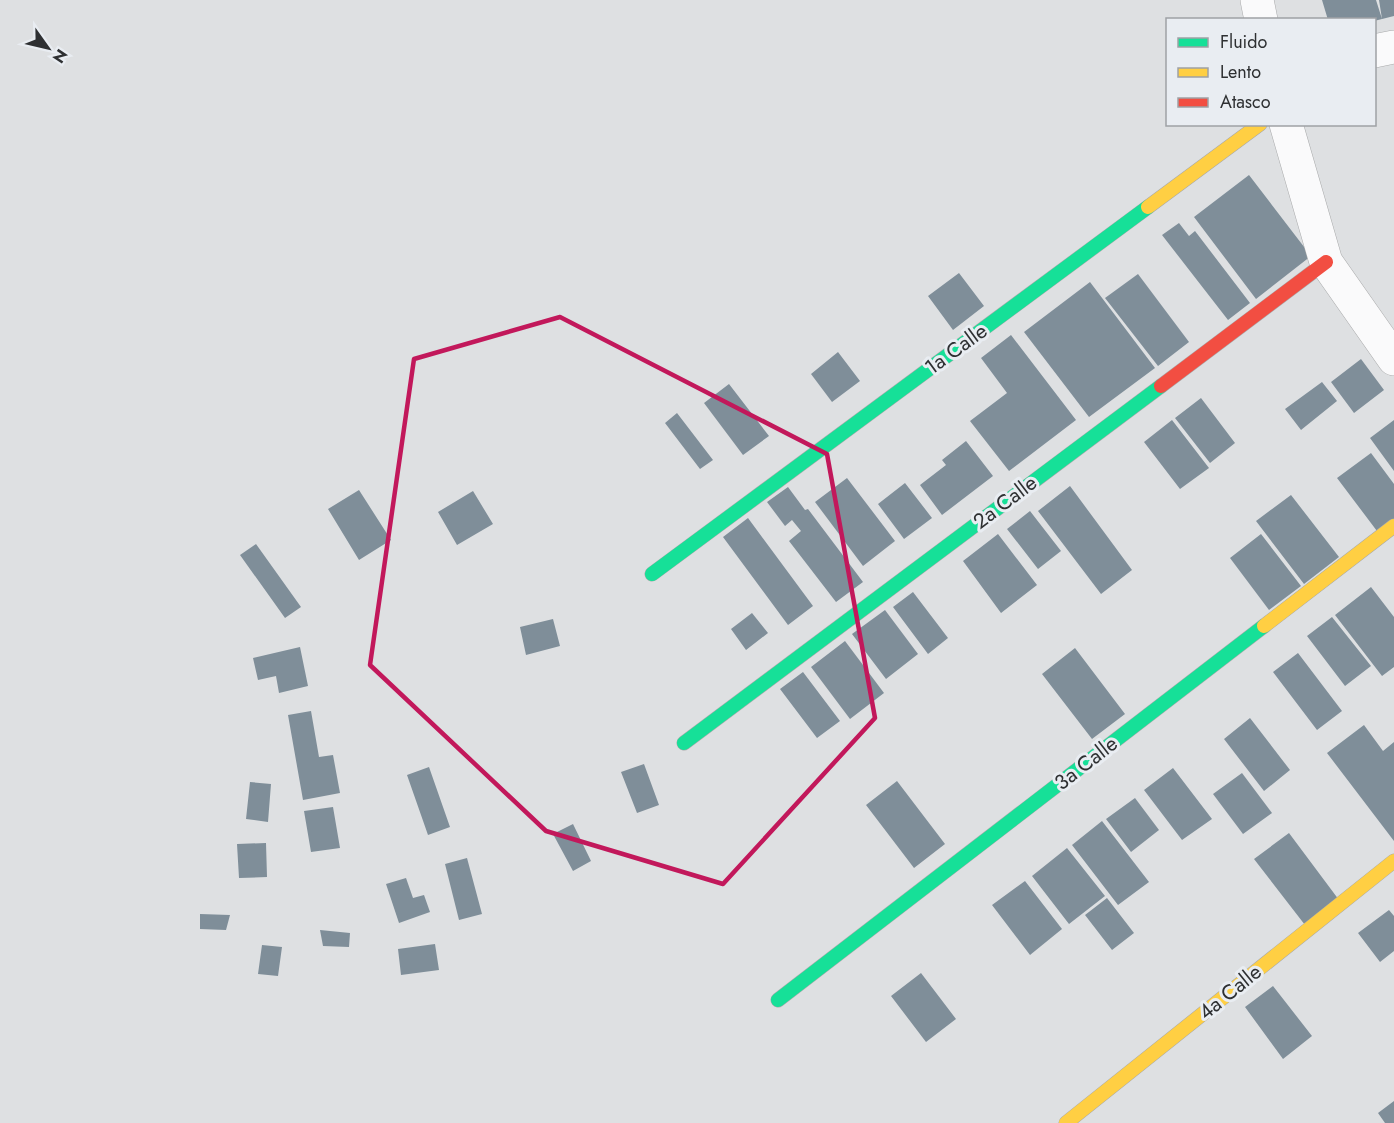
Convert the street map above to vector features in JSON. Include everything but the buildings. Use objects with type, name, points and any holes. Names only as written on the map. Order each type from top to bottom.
[{"type":"street","points":[[1257,0],[1261,18]]},
{"type":"street","points":[[1376,50],[1394,46]]},
{"type":"street","name":"1a Calle","points":[[652,574],[1257,126]]},
{"type":"street","points":[[1287,126],[1326,261],[1394,359]]},
{"type":"street","name":"2a Calle","points":[[684,743],[1326,261]]},
{"type":"street","name":"3a Calle","points":[[778,1000],[1394,526]]},
{"type":"street","name":"4a Calle","points":[[1066,1123],[1394,861]]},
{"type":"highlighted area","points":[[560,317],[827,454],[875,718],[723,884],[546,831],[370,665],[414,359]]},
{"type":"traffic: fast","points":[[652,574],[1148,207]]},
{"type":"traffic: fast","points":[[684,743],[1161,386]]},
{"type":"traffic: fast","points":[[778,1000],[1264,626]]},
{"type":"traffic: slow","points":[[1148,207],[1257,126]]},
{"type":"traffic: slow","points":[[1264,626],[1394,526]]},
{"type":"traffic: slow","points":[[1066,1123],[1394,861]]},
{"type":"traffic: jam","points":[[1161,386],[1326,262]]}]
